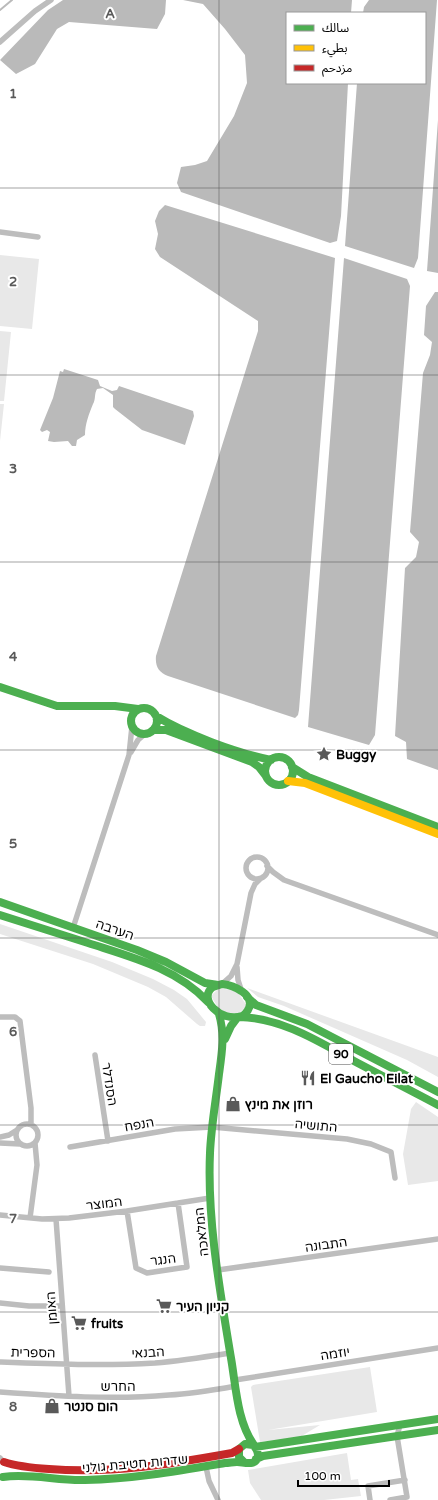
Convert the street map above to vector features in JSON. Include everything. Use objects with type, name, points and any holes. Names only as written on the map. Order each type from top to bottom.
[{"type":"main road","points":[[0,687],[56,706],[110,706],[149,709],[153,711],[157,722],[149,732]]},
{"type":"main road","points":[[110,706],[121,711],[137,732],[166,730],[252,762],[259,767],[268,780],[275,785],[296,781],[305,783],[438,834]]},
{"type":"main road","points":[[132,724],[132,716],[138,709]]},
{"type":"main road","points":[[156,716],[169,724],[259,758],[271,760],[280,758],[284,759],[288,761],[292,767],[308,776],[438,827]]},
{"type":"main road","points":[[266,776],[266,767],[271,760]]},
{"type":"main road","points":[[288,782],[292,773],[292,767]]},
{"type":"main road","name":"הערבה","points":[[0,902],[151,955],[205,983],[220,984]]},
{"type":"main road","name":"הערבה","points":[[0,915],[146,963],[187,983],[199,992],[208,1002]]},
{"type":"main road","points":[[218,1014],[208,1002],[208,992],[220,984]]},
{"type":"main road","name":"90","points":[[220,984],[230,985],[245,994],[256,1005],[307,1024],[438,1092]]},
{"type":"main road","points":[[238,1018],[245,1015],[249,1010],[250,1003],[245,994]]},
{"type":"main road","name":"90","points":[[218,1014],[227,1017],[258,1018],[295,1031],[438,1105]]},
{"type":"main road","name":"המלאכה","points":[[218,1014],[222,1025],[223,1044],[212,1127],[209,1163],[210,1198],[218,1270],[241,1416],[242,1432],[240,1448]]},
{"type":"main road","name":"המלאכה","points":[[223,1044],[229,1030],[238,1018]]},
{"type":"main road","name":"המלאכה","points":[[241,1416],[248,1438],[254,1446]]},
{"type":"main road","points":[[438,1419],[254,1446],[246,1444],[240,1448],[239,1457],[244,1462],[250,1463],[265,1456],[438,1430]]},
{"type":"main road","points":[[254,1446],[258,1454],[256,1459]]},
{"type":"main road","name":"שדרות חטיבת גולני","points":[[1,1459],[15,1466],[58,1470],[113,1470],[169,1464],[232,1453],[240,1448]]},
{"type":"main road","points":[[1,1459],[6,1470],[2,1478]]},
{"type":"main road","name":"שדרות חטיבת גולני","points":[[2,1478],[12,1476],[106,1480],[156,1475],[244,1462]]},
{"type":"street","points":[[0,42],[35,11],[51,0]]},
{"type":"street","points":[[0,232],[38,237]]},
{"type":"street","points":[[129,755],[132,724]]},
{"type":"street","points":[[73,928],[129,755],[135,744],[149,732]]},
{"type":"street","points":[[251,893],[249,877],[245,867],[251,858],[262,858],[272,872],[284,880],[438,936]]},
{"type":"street","points":[[245,994],[238,980],[237,964],[251,893],[255,884],[268,871],[268,866]]},
{"type":"street","points":[[249,877],[256,880],[262,878],[284,880]]},
{"type":"street","points":[[220,984],[231,976],[237,964]]},
{"type":"street","points":[[0,1017],[16,1017],[20,1021],[31,1108],[31,1124]]},
{"type":"street","name":"הסנדלר","points":[[94,1055],[108,1140]]},
{"type":"street","points":[[0,1137],[10,1135],[23,1124],[31,1124],[35,1127],[38,1133],[38,1137],[34,1143],[29,1146],[0,1143]]},
{"type":"street","name":"הנפח","points":[[70,1147],[175,1129],[212,1127]]},
{"type":"street","name":"התושיה","points":[[212,1127],[320,1136],[363,1142],[391,1152],[395,1178]]},
{"type":"street","points":[[17,1130],[17,1138],[20,1144]]},
{"type":"street","points":[[30,1218],[37,1165],[34,1143]]},
{"type":"street","name":"המוצר","points":[[0,1215],[56,1219],[127,1211],[210,1198]]},
{"type":"street","name":"הנגר","points":[[127,1211],[136,1268],[147,1273],[187,1267],[178,1203]]},
{"type":"street","name":"האומן","points":[[56,1219],[69,1396]]},
{"type":"street","name":"התבונה","points":[[218,1270],[438,1239]]},
{"type":"street","points":[[0,1268],[49,1272]]},
{"type":"street","points":[[0,1303],[29,1306],[62,1306]]},
{"type":"street","name":"יוזמה","points":[[235,1383],[438,1348]]},
{"type":"street","name":"הבנאי","points":[[66,1364],[155,1363],[230,1353]]},
{"type":"street","name":"הספרית","points":[[0,1362],[66,1364]]},
{"type":"street","name":"החרש","points":[[0,1392],[69,1396],[169,1396],[235,1383]]},
{"type":"street","points":[[390,1500],[407,1497],[397,1436],[400,1425]]},
{"type":"street","points":[[206,1467],[207,1476],[218,1500]]},
{"type":"street","points":[[370,1500],[368,1486],[405,1480]]},
{"type":"shaded area","points":[[63,0],[166,0],[165,14],[157,29],[69,22],[57,29],[35,64],[16,74],[0,60],[48,10]]},
{"type":"shaded area","points":[[183,0],[352,0],[351,12],[286,12],[286,84],[348,84],[341,216],[337,241],[330,243],[181,192],[177,183],[181,167],[207,161],[234,116],[247,83],[245,55],[203,4]]},
{"type":"shaded area","points":[[369,0],[437,0],[418,258],[414,268],[345,246],[357,84],[426,84],[426,12],[363,12],[364,7]]},
{"type":"shaded area","points":[[438,120],[438,273],[427,271]]},
{"type":"shaded area","points":[[165,205],[335,258],[299,710],[298,715],[295,718],[168,676],[160,671],[156,663],[156,656],[258,331],[258,321],[160,257],[155,249],[158,234],[155,221],[159,211]]},
{"type":"shaded area","points":[[0,255],[39,259],[32,329],[0,326]]},
{"type":"shaded area","points":[[344,258],[407,279],[410,286],[375,735],[369,745],[308,727]]},
{"type":"shaded area","points":[[435,292],[438,292],[438,770],[407,759],[406,742],[395,736],[405,568],[416,557],[419,542],[410,532],[423,373],[430,355],[432,342],[424,335],[426,306]]},
{"type":"shaded area","points":[[0,331],[11,332],[4,401],[0,401]]},
{"type":"shaded area","points":[[64,369],[98,380],[100,386],[112,391],[117,390],[119,386],[193,411],[194,416],[185,445],[142,430],[113,407],[113,395],[103,388],[97,389],[96,391],[94,402],[86,423],[85,435],[77,440],[76,446],[72,446],[68,441],[48,441],[50,432],[47,430],[42,432],[40,430],[53,398],[60,371],[63,372]]},
{"type":"shaded area","points":[[0,404],[4,404],[0,441]]},
{"type":"shaded area","points":[[0,924],[112,962],[153,979],[187,999],[206,1022],[205,1026],[200,1026],[197,1024],[166,997],[148,987],[93,964],[0,934]]},
{"type":"shaded area","points":[[219,988],[237,991],[247,1006],[238,1014],[220,1011],[211,996]]},
{"type":"shaded area","points":[[247,988],[438,1057],[438,1077],[407,1060],[284,1006],[258,997]]},
{"type":"shaded area","points":[[416,1102],[438,1117],[438,1181],[408,1185],[403,1154],[411,1109]]},
{"type":"shaded area","points":[[370,1367],[377,1412],[268,1430],[320,1425],[300,1437],[260,1442],[251,1387],[253,1385]]},
{"type":"shaded area","points":[[347,1453],[351,1480],[358,1479],[361,1496],[324,1500],[261,1500],[250,1483],[248,1470]]},
{"type":"waterway","points":[[0,10],[12,0]]},
{"type":"traffic: fast","points":[[0,687],[57,706],[115,706],[138,709]]},
{"type":"traffic: fast","points":[[144,708],[153,712],[157,721],[153,730],[144,734],[135,730],[131,721],[135,712],[144,708]]},
{"type":"traffic: fast","points":[[156,716],[196,736],[243,753],[271,760]]},
{"type":"traffic: fast","points":[[153,730],[166,730],[252,762],[259,767],[266,776]]},
{"type":"traffic: fast","points":[[279,757],[289,761],[293,771],[289,781],[279,785],[269,781],[265,771],[269,761],[279,757]]},
{"type":"traffic: fast","points":[[292,767],[308,777],[438,827]]},
{"type":"traffic: fast","points":[[0,902],[137,950],[166,962],[205,983],[218,985]]},
{"type":"traffic: fast","points":[[0,915],[120,953],[152,965],[182,980],[208,1002]]},
{"type":"traffic: fast","points":[[222,984],[232,986],[247,995],[250,1005],[244,1015],[234,1017],[226,1016],[219,1013],[209,1003],[209,992],[213,987],[222,984]]},
{"type":"traffic: fast","points":[[247,997],[256,1005],[307,1024],[438,1092]]},
{"type":"traffic: fast","points":[[219,1014],[222,1029],[222,1051],[212,1123],[210,1153],[210,1204],[212,1230],[238,1403],[248,1436],[254,1445]]},
{"type":"traffic: fast","points":[[239,1017],[270,1021],[299,1032],[438,1105]]},
{"type":"traffic: fast","points":[[225,1039],[231,1026],[237,1018]]},
{"type":"traffic: fast","points":[[255,1447],[438,1419]]},
{"type":"traffic: fast","points":[[256,1459],[263,1456],[438,1430]]},
{"type":"traffic: fast","points":[[3,1477],[23,1476],[75,1480],[121,1478],[225,1463],[252,1463],[255,1462],[258,1456],[257,1450],[253,1445],[245,1444],[239,1449],[239,1457],[244,1462]]},
{"type":"traffic: slow","points":[[288,781],[305,783],[438,834]]},
{"type":"traffic: jam","points":[[4,1462],[32,1468],[72,1470],[119,1469],[187,1461],[232,1453],[239,1449]]},
{"type":"place","name":"Buggy","points":[[324,754]]},
{"type":"place","name":"El Gaucho Eilat","points":[[308,1078]]},
{"type":"place","name":"רוזן את מינץ","points":[[233,1104]]},
{"type":"place","name":"קניון העיר","points":[[164,1306]]},
{"type":"place","name":"fruits","points":[[79,1323]]},
{"type":"place","name":"הום סנטר","points":[[52,1406]]}]
